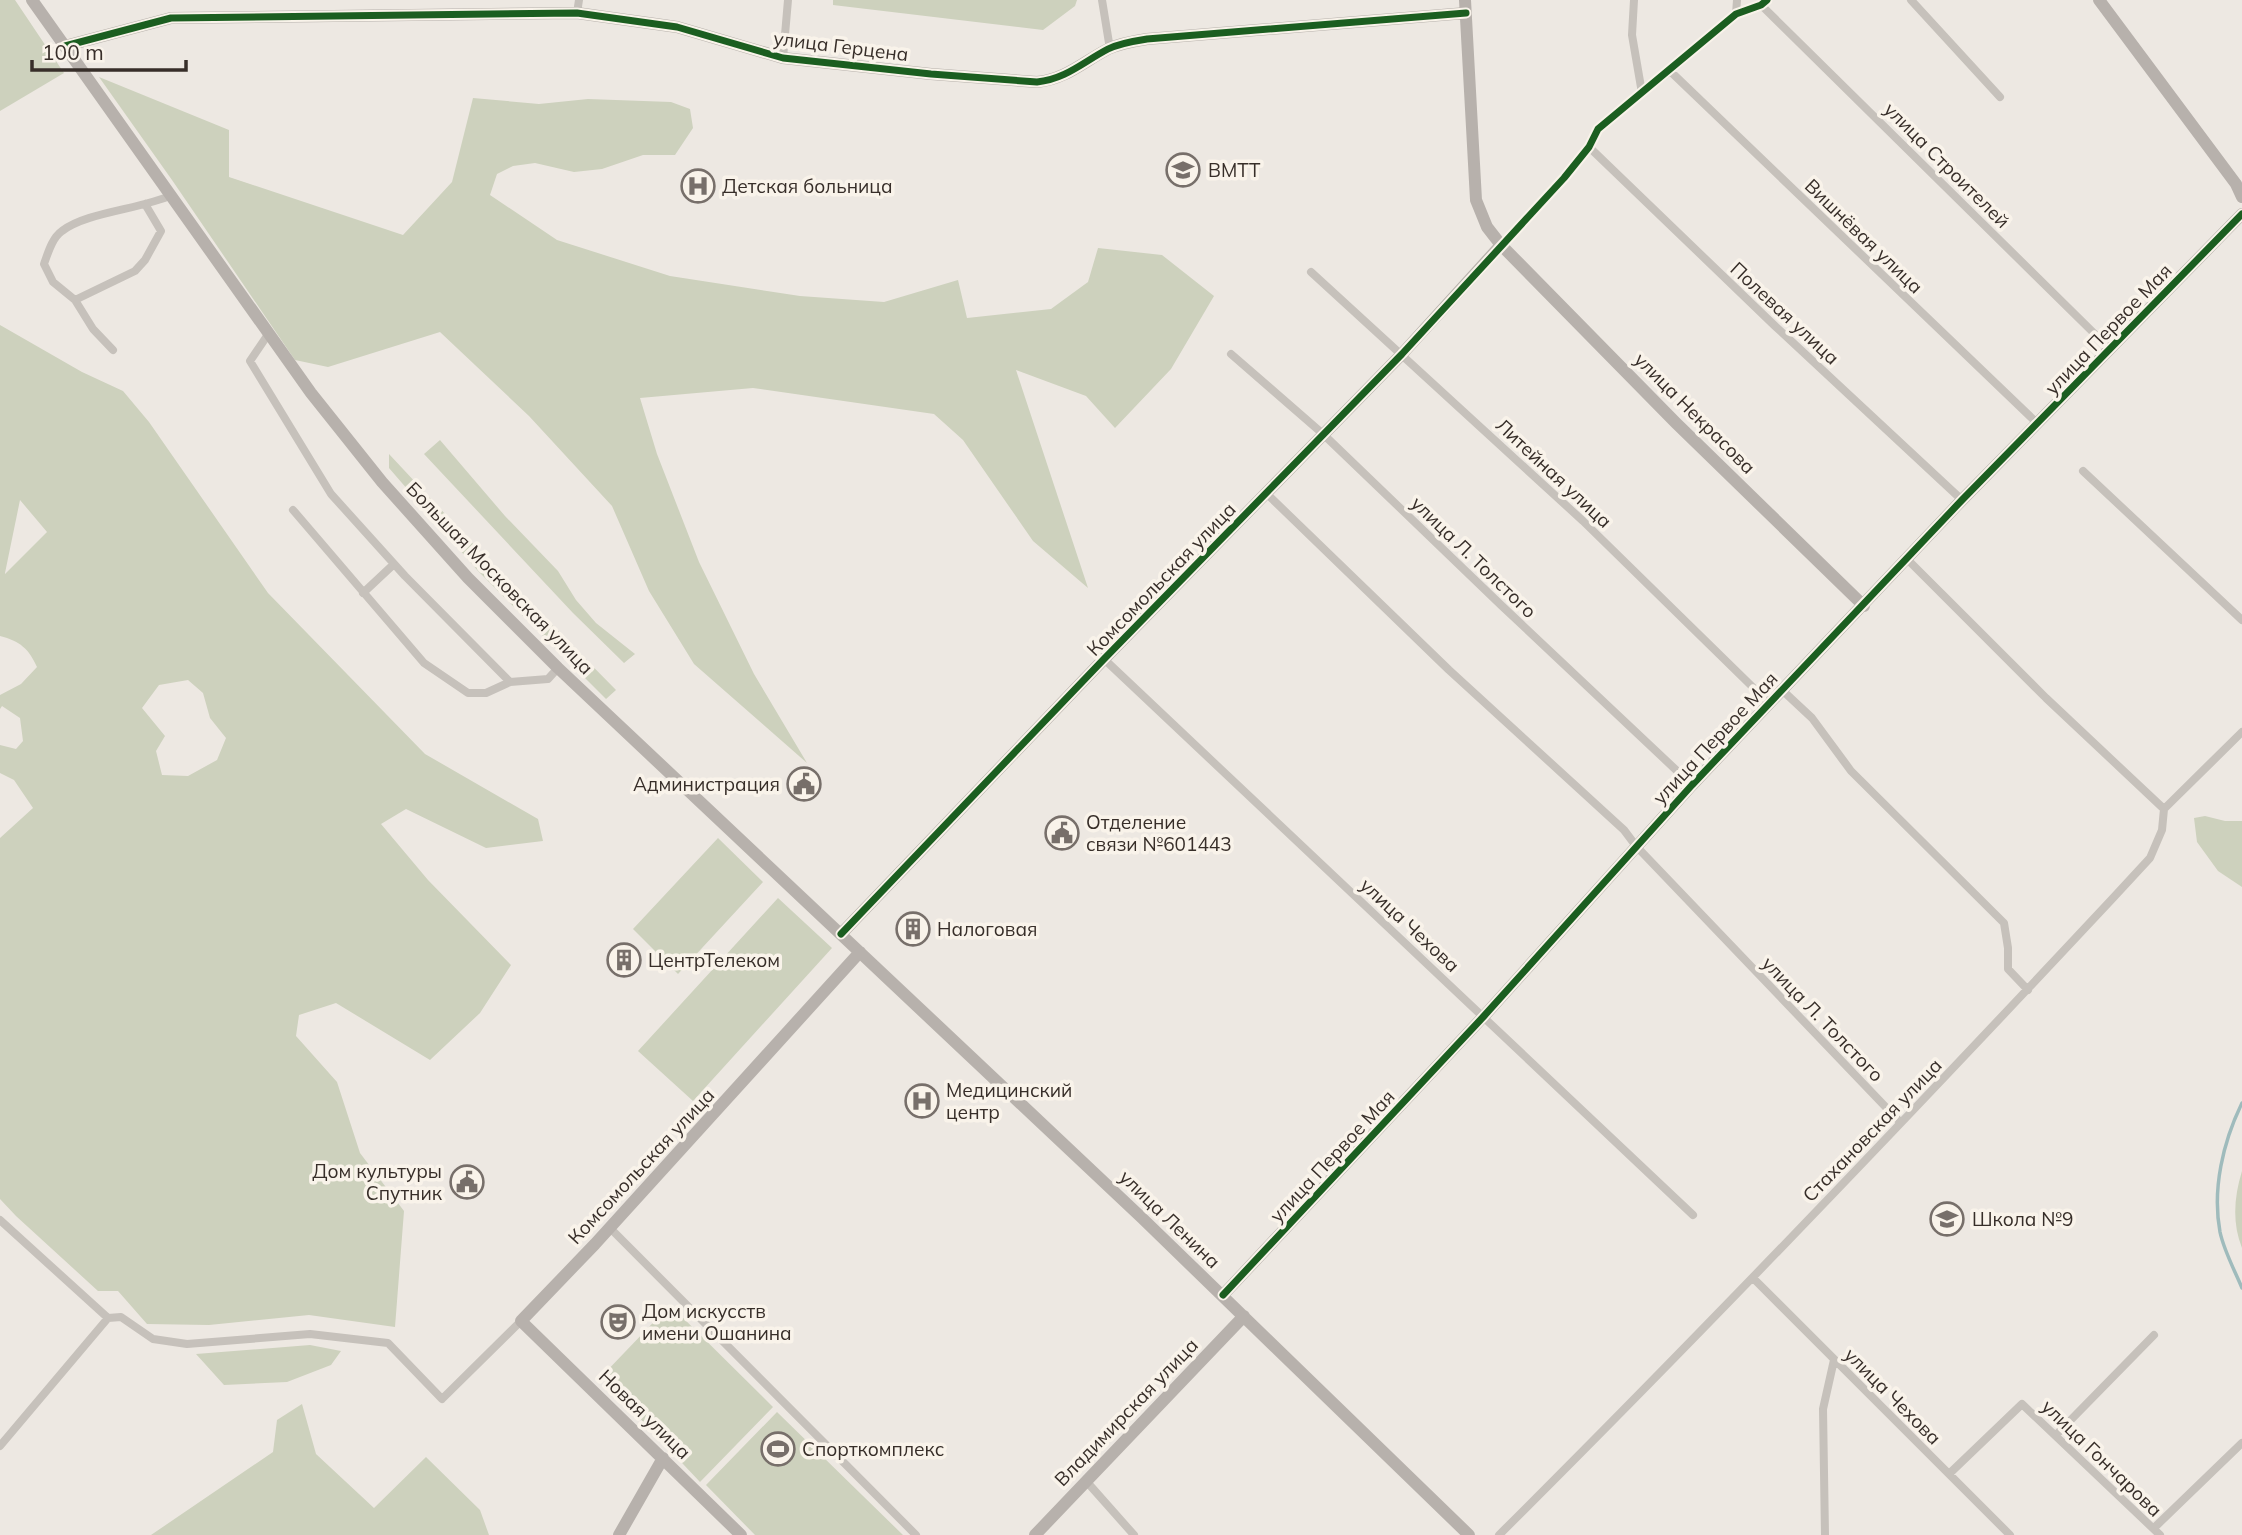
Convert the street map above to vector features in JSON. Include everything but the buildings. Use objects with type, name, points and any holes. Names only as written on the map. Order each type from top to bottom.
[{"type":"street","name":"Большая Московская улица","points":[[32,0],[311,393],[382,482],[468,578],[558,668],[841,934]]},
{"type":"street","points":[[783,58],[788,0]]},
{"type":"street","points":[[1102,0],[1110,48]]},
{"type":"street","points":[[1634,0],[1632,35],[1642,93]]},
{"type":"street","points":[[1736,15],[1737,0]]},
{"type":"street","points":[[1911,0],[2000,97]]},
{"type":"street","points":[[2099,0],[2222,163],[2242,197]]},
{"type":"street","points":[[1501,245],[1564,178],[1589,147],[1598,129],[1736,15],[1764,2]]},
{"type":"street","name":"улица Строителей","points":[[1764,2],[2109,348]]},
{"type":"street","name":"улица Герцена","points":[[65,46],[171,18],[578,6],[677,27],[783,58],[1037,82],[1068,74],[1110,48],[1147,39],[1466,7]]},
{"type":"street","name":"улица Некрасова","points":[[1466,7],[1476,200],[1487,227],[1501,245],[1676,423],[1864,606]]},
{"type":"street","name":"Вишнёвая улица","points":[[1670,71],[2038,424]]},
{"type":"street","name":"Полевая улица","points":[[1589,147],[1775,326],[1962,500]]},
{"type":"street","points":[[113,350],[93,329],[75,300],[53,282],[44,264],[61,231],[77,222],[172,195]]},
{"type":"street","points":[[75,300],[135,271],[145,260],[161,231],[145,204]]},
{"type":"street","name":"улица Первое Мая","points":[[1223,1295],[1485,1016],[1692,785],[1962,500],[2242,214]]},
{"type":"street","name":"Комсомольская улица","points":[[841,934],[1104,659],[1402,354],[1501,245]]},
{"type":"street","name":"Литейная улица","points":[[1311,272],[1583,521],[1770,704]]},
{"type":"street","points":[[269,333],[250,361],[331,494],[394,564],[510,682]]},
{"type":"street","name":"улица Л. Толстого","points":[[1231,354],[1322,434],[1692,785]]},
{"type":"street","points":[[2083,471],[2242,620]]},
{"type":"street","name":"улица Л. Толстого","points":[[1266,493],[1449,670],[1624,830],[1636,846],[1900,1122]]},
{"type":"street","points":[[293,510],[424,663],[468,693],[486,693],[510,682],[548,679],[558,668]]},
{"type":"street","points":[[1907,559],[2046,698],[2164,809],[2242,732]]},
{"type":"street","points":[[363,593],[394,564]]},
{"type":"street","name":"улица Чехова","points":[[1104,659],[1693,1215]]},
{"type":"street","points":[[1782,690],[1812,718],[1852,771],[2004,923],[2008,969],[2028,990]]},
{"type":"street","name":"Стахановская улица","points":[[1499,1535],[1753,1278],[2150,858],[2162,830],[2164,809]]},
{"type":"street","name":"улица Ленина","points":[[841,934],[1223,1295],[1469,1535]]},
{"type":"street","name":"Комсомольская улица","points":[[108,1318],[121,1317],[153,1339],[187,1344],[310,1334],[388,1343],[442,1399],[610,1228],[860,952]]},
{"type":"street","points":[[0,1220],[108,1318],[1,1441]]},
{"type":"street","points":[[610,1228],[916,1535]]},
{"type":"street","name":"улица Чехова","points":[[1753,1278],[2010,1535]]},
{"type":"street","name":"Владимирская улица","points":[[1035,1535],[1244,1316]]},
{"type":"street","name":"Новая улица","points":[[521,1321],[741,1535]]},
{"type":"street","points":[[2057,1434],[2154,1335]]},
{"type":"street","points":[[1825,1535],[1823,1409],[1834,1360]]},
{"type":"street","name":"улица Гончарова","points":[[1949,1474],[2022,1404],[2057,1434],[2160,1535]]},
{"type":"street","points":[[2154,1528],[2242,1443]]},
{"type":"street","points":[[619,1535],[663,1458]]},
{"type":"street","points":[[1087,1482],[1134,1535]]},
{"type":"green space","points":[[0,0],[15,0],[64,73],[0,111]]},
{"type":"green space","points":[[833,0],[1077,0],[1075,6],[1043,30],[833,5]]},
{"type":"green space","points":[[99,77],[229,130],[229,177],[403,235],[452,182],[473,98],[539,104],[588,99],[671,102],[690,109],[693,128],[675,155],[643,155],[602,169],[574,172],[535,163],[513,166],[497,174],[490,195],[557,240],[670,276],[800,296],[884,302],[958,280],[967,318],[1051,309],[1088,282],[1098,248],[1162,255],[1214,296],[1171,369],[1115,428],[1086,396],[1016,370],[1088,588],[1033,541],[963,440],[934,414],[753,388],[640,398],[657,454],[699,562],[754,674],[807,763],[694,664],[649,591],[612,506],[529,416],[440,332],[328,367],[295,360]]},
{"type":"green space","points":[[0,325],[82,372],[123,391],[149,422],[268,593],[425,754],[538,819],[543,841],[486,848],[406,809],[381,824],[428,880],[511,965],[480,1013],[430,1060],[336,1003],[299,1015],[296,1036],[337,1082],[360,1153],[404,1211],[395,1327],[309,1315],[209,1325],[147,1324],[118,1291],[98,1291],[0,1199],[0,838],[33,808],[14,780],[0,773],[0,745],[16,749],[23,741],[20,718],[2,706],[0,709],[0,695],[21,684],[37,667],[23,647],[0,636]],"holes":[[[20,500],[47,532],[5,574],[5,573]],[[188,680],[203,693],[210,718],[226,738],[217,760],[188,776],[162,775],[156,751],[165,736],[142,708],[159,685]]]},
{"type":"green space","points":[[440,440],[505,516],[558,571],[576,600],[596,623],[635,654],[624,663],[573,613],[424,454]]},
{"type":"green space","points":[[389,454],[489,561],[616,690],[606,699],[478,571],[389,468]]},
{"type":"green space","points":[[2205,816],[2225,821],[2242,821],[2242,887],[2218,871],[2197,842],[2194,818]]},
{"type":"green space","points":[[718,838],[763,882],[678,974],[633,929]]},
{"type":"green space","points":[[778,898],[832,948],[693,1101],[638,1051]]},
{"type":"green space","points":[[2242,1171],[2242,1248],[2235,1210]]},
{"type":"green space","points":[[670,1305],[773,1407],[700,1482],[601,1377]]},
{"type":"green space","points":[[310,1345],[341,1351],[331,1365],[287,1382],[224,1385],[196,1354]]},
{"type":"green space","points":[[302,1404],[316,1454],[374,1508],[426,1457],[480,1510],[489,1535],[151,1535],[273,1452],[277,1420]]},
{"type":"green space","name":"Спорткомплекс","points":[[777,1412],[903,1535],[755,1535],[706,1485]]},
{"type":"waterway","points":[[2242,1103],[2229,1134],[2217,1199],[2220,1232],[2242,1288]]},
{"type":"cycle path","points":[[841,934],[1104,659],[1402,354],[1564,178],[1589,147],[1598,129],[1736,14],[1767,0]]},
{"type":"cycle path","points":[[65,46],[171,18],[577,13],[677,27],[783,58],[1037,82],[1066,74],[1099,54],[1127,42],[1466,13]]},
{"type":"cycle path","points":[[1223,1295],[1484,1016],[1692,785],[1962,500],[2242,214]]},
{"type":"place","name":"ВМТТ","points":[[1183,170]]},
{"type":"place","name":"Детская больница","points":[[698,186]]},
{"type":"place","name":"Администрация","points":[[804,784]]},
{"type":"place","name":"Отделение связи №601443","points":[[1062,833]]},
{"type":"place","name":"Налоговая","points":[[913,929]]},
{"type":"place","name":"ЦентрТелеком","points":[[624,960]]},
{"type":"place","name":"Медицинский центр","points":[[922,1101]]},
{"type":"place","name":"Дом культуры Спутник","points":[[467,1182]]},
{"type":"place","name":"Школа №9","points":[[1947,1219]]},
{"type":"place","name":"Дом искусств имени Ошанина","points":[[618,1322]]},
{"type":"place","name":"Спорткомплекс","points":[[778,1449]]}]
